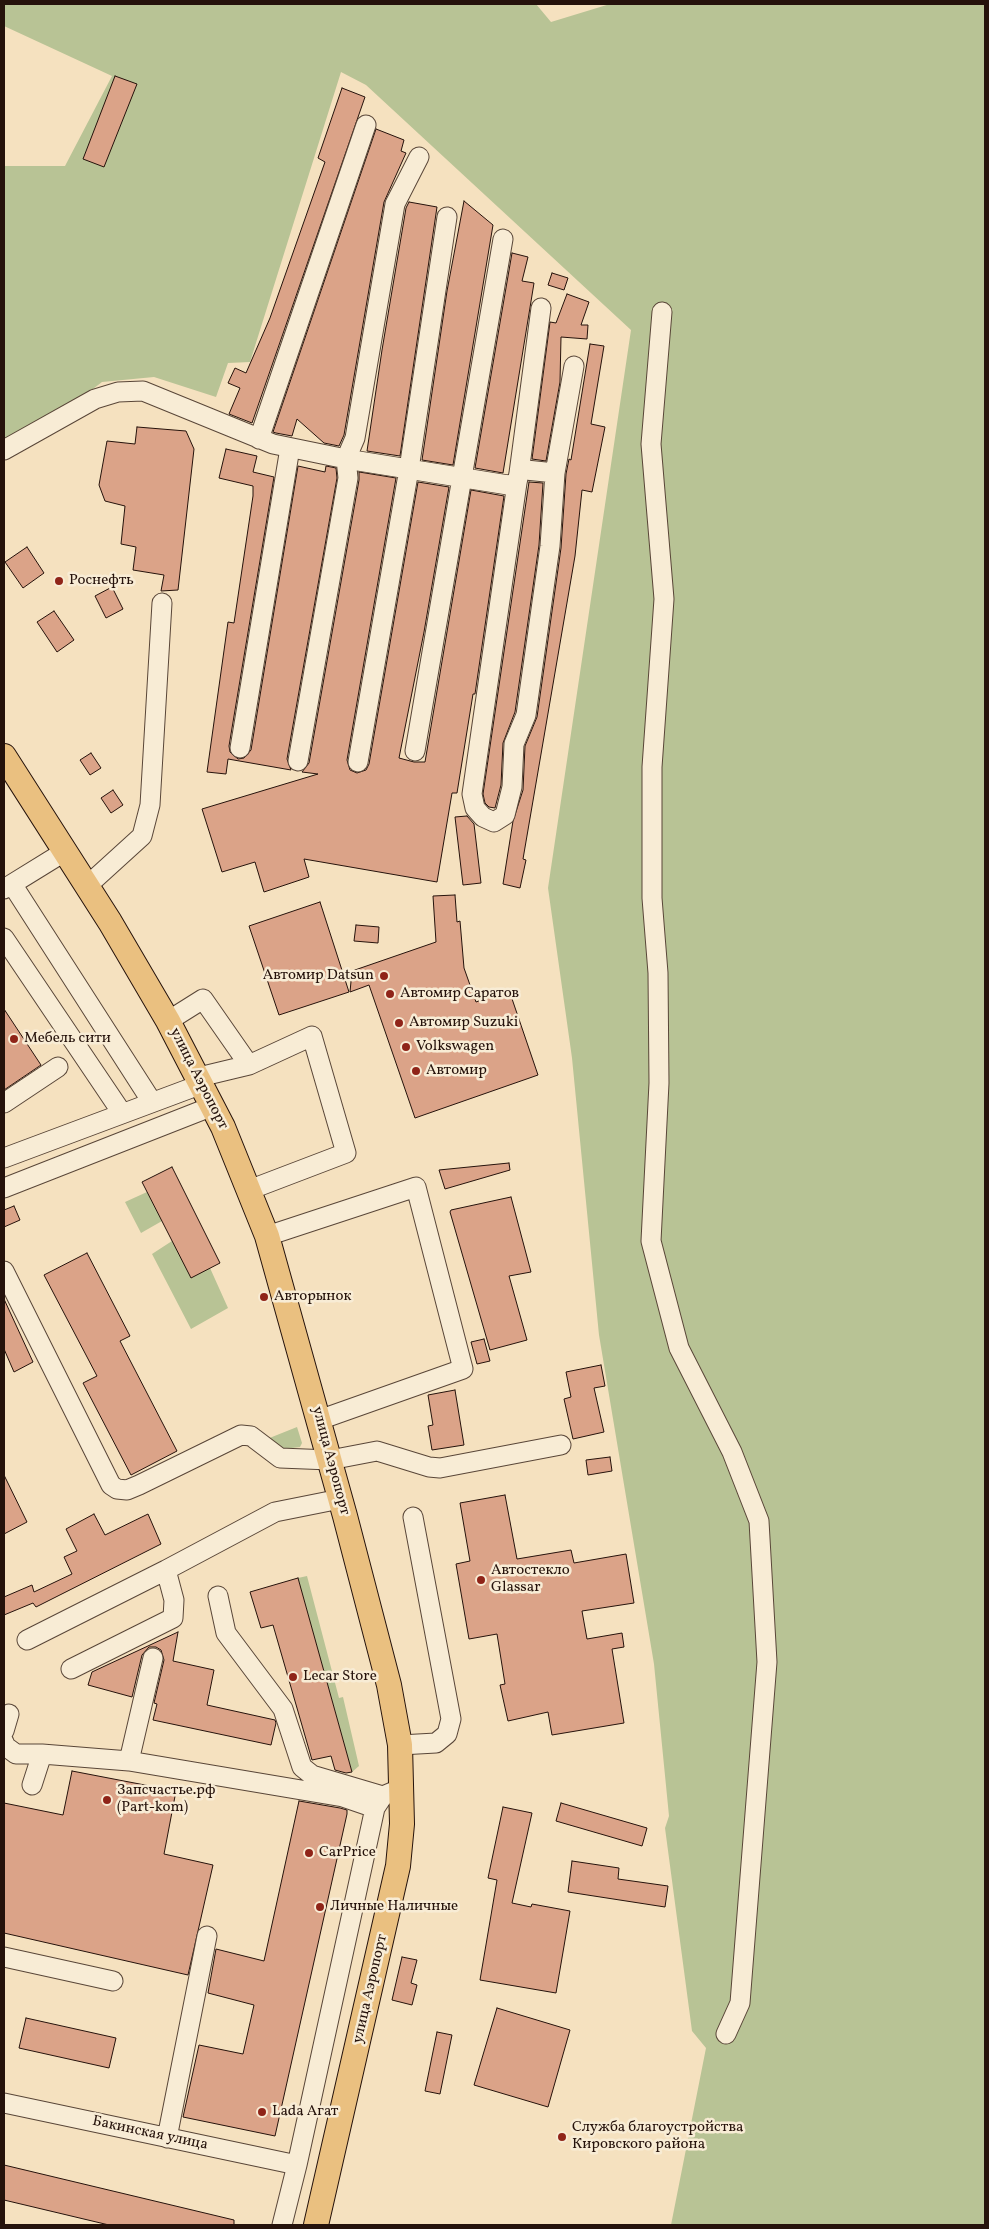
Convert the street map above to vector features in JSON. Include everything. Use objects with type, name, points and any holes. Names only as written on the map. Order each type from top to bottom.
[{"type":"main road","name":"улица Аэропорт","points":[[4,756],[168,1021],[213,1106],[248,1190],[267,1236],[330,1460],[389,1685],[400,1745],[387,1798],[402,1824],[398,1866],[316,2225]]},
{"type":"street","points":[[259,439],[366,125]]},
{"type":"street","points":[[298,761],[348,478],[346,459],[355,438],[395,204],[419,157]]},
{"type":"street","points":[[358,762],[409,469],[447,218]]},
{"type":"street","points":[[415,751],[503,240]]},
{"type":"street","points":[[541,308],[472,794],[475,808],[483,817],[494,822],[505,815],[512,787],[514,744],[526,715],[529,699],[550,546],[555,473],[574,366]]},
{"type":"street","points":[[662,312],[651,444],[664,599],[652,768],[652,898],[658,973],[659,1082],[650,1241],[679,1348],[732,1452],[759,1521],[767,1662],[740,2003],[726,2034]]},
{"type":"street","points":[[4,450],[95,399],[118,392],[143,391],[259,439],[290,448],[508,485],[526,470],[555,473]]},
{"type":"street","points":[[240,748],[290,448]]},
{"type":"street","points":[[86,886],[142,836],[150,805],[162,603]]},
{"type":"street","points":[[64,852],[8,886],[152,1102]]},
{"type":"street","points":[[4,938],[122,1114]]},
{"type":"street","points":[[168,1021],[203,999],[249,1065]]},
{"type":"street","points":[[4,1158],[122,1114],[200,1081],[249,1065],[312,1036],[346,1153],[248,1190]]},
{"type":"street","points":[[4,1103],[58,1068]]},
{"type":"street","points":[[4,1188],[213,1106]]},
{"type":"street","points":[[267,1236],[416,1187],[463,1369],[319,1420]]},
{"type":"street","points":[[4,1271],[112,1485],[117,1489],[127,1490],[139,1485],[241,1435],[251,1436],[280,1458],[330,1460],[378,1451],[429,1468],[440,1468],[561,1445]]},
{"type":"street","points":[[27,1640],[166,1570],[275,1512],[340,1499]]},
{"type":"street","points":[[400,1745],[436,1743],[447,1734],[451,1718],[412,1517]]},
{"type":"street","points":[[71,1669],[173,1618],[174,1600],[166,1570]]},
{"type":"street","points":[[218,1596],[226,1633],[283,1709],[302,1767],[312,1775],[387,1798]]},
{"type":"street","points":[[129,1761],[153,1658]]},
{"type":"street","points":[[4,1742],[5,1746],[16,1754],[42,1754],[129,1761],[343,1797],[387,1798]]},
{"type":"street","points":[[32,1785],[42,1754]]},
{"type":"street","points":[[282,2225],[387,1798]]},
{"type":"street","points":[[167,2138],[207,1936]]},
{"type":"street","points":[[4,1957],[113,1981]]},
{"type":"street","name":"Бакинская улица","points":[[4,2103],[297,2165]]},
{"type":"green space","points":[[4,4],[536,4],[551,22],[610,4],[985,4],[985,2225],[671,2225],[706,2048],[692,2031],[665,1828],[669,1816],[654,1664],[599,1335],[572,1058],[548,888],[631,330],[366,85],[341,72],[250,362],[228,363],[216,397],[154,377],[102,382],[64,411],[4,441],[4,166],[65,166],[112,76],[4,26]]},
{"type":"green space","points":[[147,1192],[162,1221],[141,1233],[125,1202]]},
{"type":"green space","points":[[172,1241],[210,1268],[228,1308],[191,1329],[152,1254]]},
{"type":"green space","points":[[297,1427],[302,1443],[300,1447],[284,1449],[262,1441]]},
{"type":"green space","points":[[307,1576],[339,1698],[343,1697],[359,1766],[352,1772],[298,1578]]},
{"type":"building","points":[[115,76],[137,84],[104,167],[83,159]]},
{"type":"building","points":[[342,88],[365,97],[252,423],[229,414],[240,388],[228,383],[235,368],[246,373],[270,318],[325,162],[318,158]]},
{"type":"building","points":[[376,129],[404,140],[401,151],[406,153],[384,202],[344,435],[339,446],[324,443],[297,419],[292,436],[273,432]]},
{"type":"building","points":[[464,201],[493,225],[453,465],[422,460],[447,291]]},
{"type":"building","points":[[409,202],[437,207],[400,456],[367,451],[382,350],[406,208]]},
{"type":"building","points":[[512,253],[528,257],[522,281],[534,283],[503,473],[475,468]]},
{"type":"building","points":[[552,273],[568,278],[564,290],[548,285]]},
{"type":"building","points":[[567,294],[589,302],[581,325],[588,325],[587,339],[561,337],[560,382],[546,461],[532,459],[550,322],[556,323]]},
{"type":"building","points":[[590,344],[604,346],[591,424],[605,427],[592,492],[582,490],[575,556],[523,859],[526,860],[520,888],[503,884],[513,821],[523,790],[525,746],[537,717],[561,548],[566,474],[569,459],[571,460]]},
{"type":"building","points":[[137,427],[186,431],[194,449],[178,590],[161,591],[164,575],[133,570],[136,547],[121,544],[125,506],[105,501],[99,485],[107,441],[135,444]]},
{"type":"building","points":[[226,449],[257,456],[253,472],[274,477],[229,746],[230,752],[238,759],[244,758],[251,750],[298,466],[325,472],[326,466],[336,468],[337,478],[287,759],[291,770],[228,759],[226,774],[207,772],[228,622],[234,623],[253,496],[253,486],[219,478]]},
{"type":"building","points":[[359,472],[396,478],[347,760],[350,770],[357,773],[366,770],[369,764],[418,482],[449,487],[424,632],[399,758],[414,762],[425,762],[471,490],[504,496],[475,694],[473,694],[457,793],[452,793],[437,882],[304,859],[309,877],[264,892],[255,862],[222,872],[202,809],[318,774],[302,772],[309,763]]},
{"type":"building","points":[[529,482],[543,483],[539,545],[515,712],[503,743],[501,785],[495,808],[489,807],[485,803],[483,794]]},
{"type":"building","points":[[27,547],[44,573],[23,588],[5,562]]},
{"type":"building","points":[[112,587],[123,609],[106,618],[95,596]]},
{"type":"building","points":[[54,611],[74,640],[57,652],[37,622]]},
{"type":"building","points":[[91,753],[101,768],[90,775],[80,760]]},
{"type":"building","points":[[113,790],[123,805],[111,813],[101,798]]},
{"type":"building","points":[[467,816],[474,824],[481,883],[463,885],[455,817]]},
{"type":"building","points":[[455,895],[457,922],[460,921],[464,968],[476,1002],[509,990],[538,1075],[415,1118],[369,985],[350,992],[352,971],[436,942],[433,896]]},
{"type":"building","points":[[320,902],[349,992],[279,1015],[249,926]]},
{"type":"building","points":[[356,925],[379,927],[378,943],[354,941]]},
{"type":"building","name":"Мебель сити","points":[[4,1009],[41,1065],[4,1090]]},
{"type":"building","points":[[509,1163],[510,1170],[445,1189],[439,1170]]},
{"type":"building","points":[[172,1167],[220,1263],[191,1278],[142,1182]]},
{"type":"building","points":[[511,1197],[531,1272],[509,1276],[527,1340],[490,1350],[450,1212],[451,1210]]},
{"type":"building","points":[[14,1206],[20,1220],[4,1227],[4,1210]]},
{"type":"building","points":[[87,1253],[130,1336],[120,1341],[177,1451],[131,1475],[83,1383],[97,1376],[44,1275]]},
{"type":"building","points":[[4,1299],[33,1362],[14,1372],[4,1349]]},
{"type":"building","points":[[484,1339],[490,1361],[477,1364],[471,1342]]},
{"type":"building","points":[[601,1365],[605,1386],[594,1388],[604,1432],[573,1439],[564,1399],[571,1397],[566,1372]]},
{"type":"building","points":[[455,1390],[464,1445],[432,1450],[428,1426],[433,1425],[428,1395]]},
{"type":"building","points":[[610,1457],[612,1471],[588,1475],[586,1460]]},
{"type":"building","points":[[4,1475],[27,1522],[4,1534]]},
{"type":"building","points":[[505,1495],[517,1559],[571,1550],[574,1563],[626,1554],[634,1603],[582,1611],[587,1639],[622,1633],[624,1647],[612,1649],[624,1723],[552,1735],[548,1712],[508,1721],[500,1685],[505,1684],[497,1634],[469,1639],[456,1564],[470,1561],[460,1503]]},
{"type":"building","points":[[94,1514],[105,1535],[148,1514],[161,1544],[36,1607],[33,1603],[4,1615],[4,1597],[32,1585],[34,1592],[72,1574],[64,1557],[77,1551],[66,1529]]},
{"type":"building","points":[[298,1578],[352,1772],[346,1773],[335,1770],[331,1756],[312,1760],[273,1625],[261,1628],[250,1592]]},
{"type":"building","points":[[178,1632],[173,1661],[214,1670],[207,1705],[275,1720],[271,1745],[153,1720],[157,1704],[154,1703],[164,1660],[161,1650],[156,1647],[149,1647],[142,1655],[132,1697],[88,1685],[92,1672]]},
{"type":"building","points":[[72,1771],[176,1791],[164,1854],[213,1865],[188,1975],[4,1933],[4,1803],[63,1815]]},
{"type":"building","points":[[299,1801],[340,1808],[347,1810],[347,1814],[275,2136],[183,2117],[199,2045],[243,2054],[254,2005],[208,1993],[216,1949],[264,1961]]},
{"type":"building","points":[[561,1803],[647,1828],[642,1846],[556,1821]]},
{"type":"building","points":[[503,1807],[532,1813],[512,1903],[531,1907],[532,1904],[570,1911],[556,1993],[480,1980],[497,1880],[488,1878]]},
{"type":"building","points":[[572,1861],[619,1868],[618,1879],[668,1886],[665,1907],[568,1892]]},
{"type":"building","points":[[402,1957],[417,1960],[411,1983],[417,1985],[412,2005],[392,2000]]},
{"type":"building","points":[[497,2008],[570,2030],[548,2107],[474,2085]]},
{"type":"building","points":[[26,2018],[116,2038],[109,2068],[19,2048]]},
{"type":"building","points":[[437,2032],[452,2035],[440,2094],[425,2091]]},
{"type":"building","points":[[4,2165],[234,2220],[234,2225],[109,2225],[4,2200]]},
{"type":"place","name":"Роснефть","points":[[59,581]]},
{"type":"place","name":"Автомир Datsun","points":[[384,976]]},
{"type":"place","name":"Автомир Саратов","points":[[390,994]]},
{"type":"place","name":"Автомир Suzuki","points":[[399,1023]]},
{"type":"place","name":"Мебель сити","points":[[14,1039]]},
{"type":"place","name":"Volkswagen","points":[[406,1047]]},
{"type":"place","name":"Автомир","points":[[416,1071]]},
{"type":"place","name":"Авторынок","points":[[264,1297]]},
{"type":"place","name":"Автостекло Glassar","points":[[481,1580]]},
{"type":"place","name":"Lecar Store","points":[[293,1677]]},
{"type":"place","name":"Запсчастье.рф (Part-kom)","points":[[107,1800]]},
{"type":"place","name":"CarPrice","points":[[309,1853]]},
{"type":"place","name":"Личные Наличные","points":[[320,1907]]},
{"type":"place","name":"Lada Агат","points":[[262,2112]]},
{"type":"place","name":"Служба благоустройства Кировского района","points":[[562,2137]]}]
